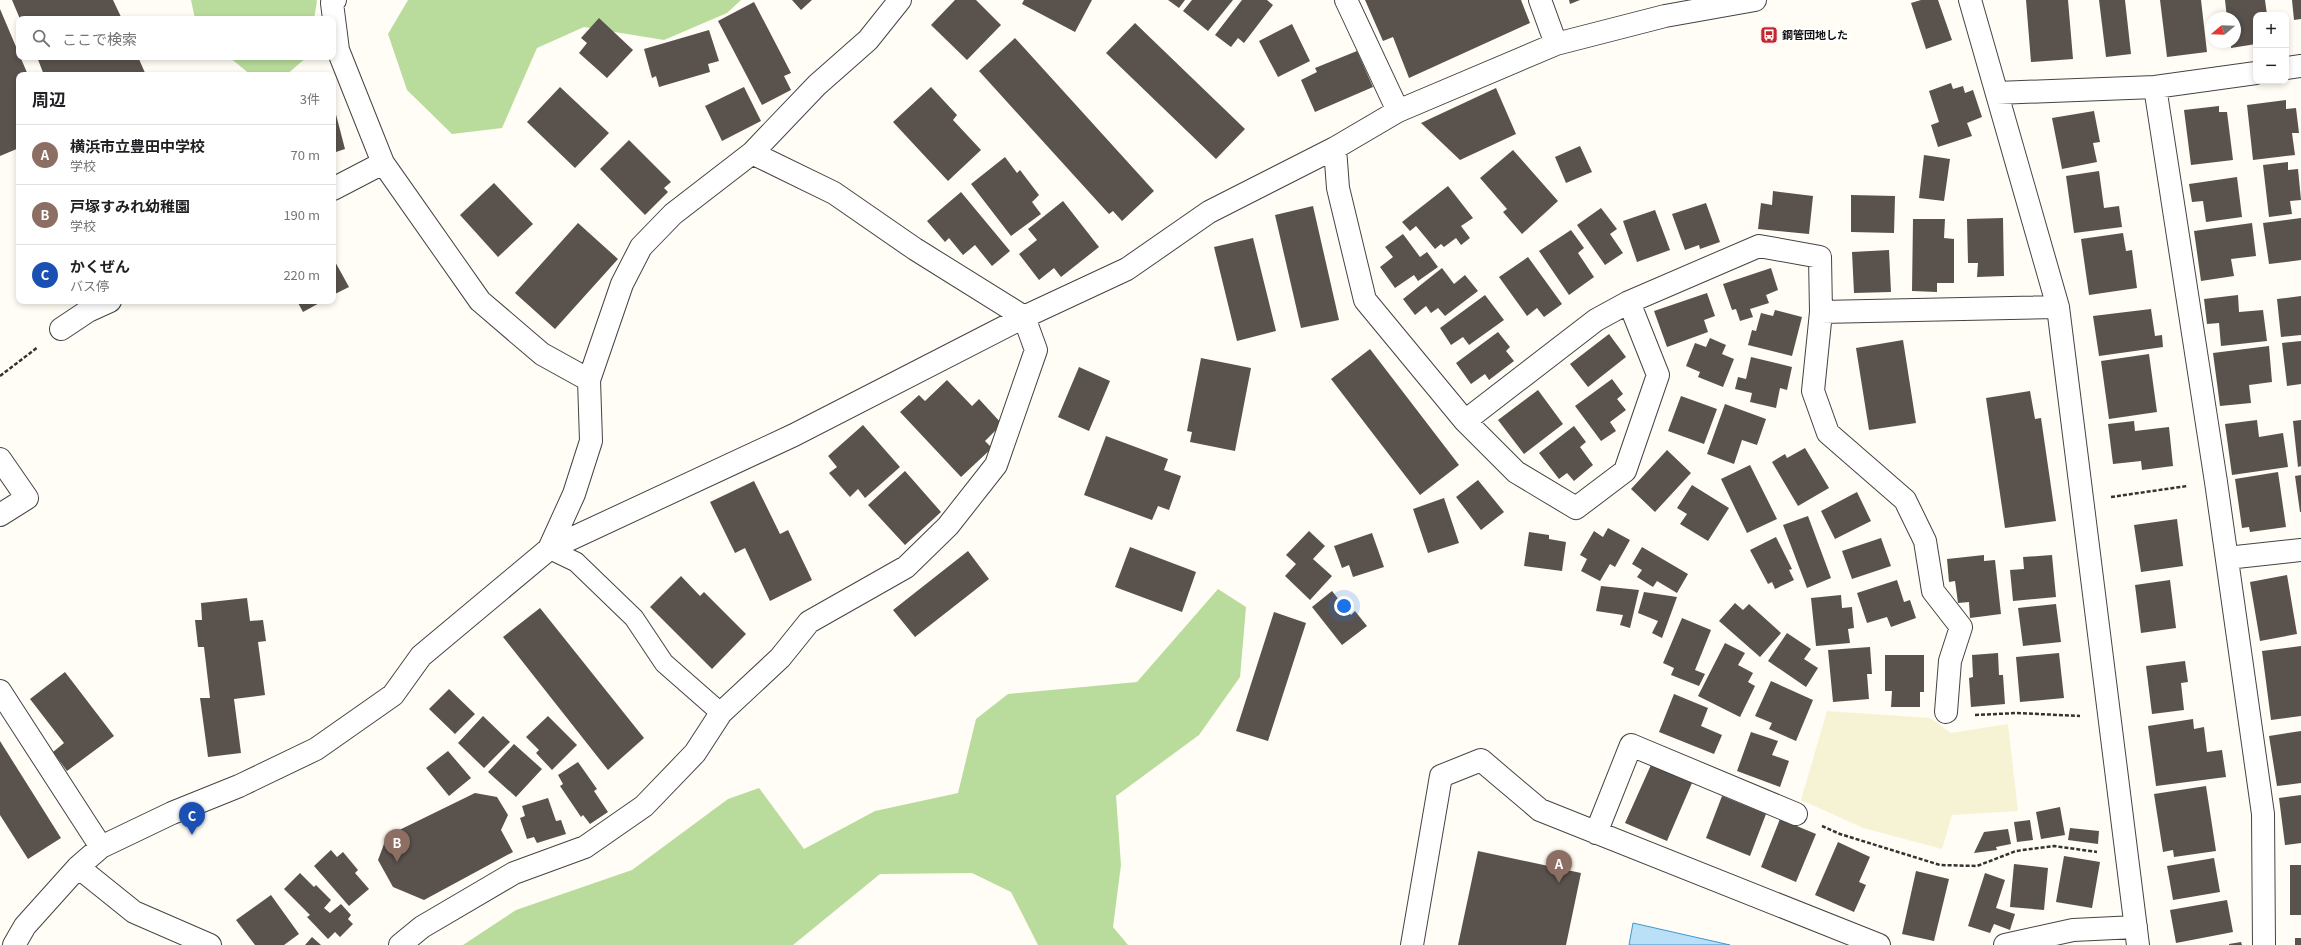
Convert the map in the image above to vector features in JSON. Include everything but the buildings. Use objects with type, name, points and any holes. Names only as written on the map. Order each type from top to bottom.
[{"type":"street","points":[[334,16],[332,3],[335,0]]},
{"type":"street","points":[[549,549],[574,494],[591,441],[589,380],[622,284],[642,247],[673,214],[752,153],[817,85],[868,40],[900,0]]},
{"type":"street","points":[[1346,0],[1398,111]]},
{"type":"street","points":[[1540,0],[1556,44]]},
{"type":"street","points":[[10,943],[78,867],[101,847],[172,813],[239,786],[316,749],[393,695],[421,656],[549,549],[794,435],[1024,317],[1127,269],[1209,212],[1335,148],[1398,111],[1556,44],[1665,16],[1755,0]]},
{"type":"street","points":[[1970,0],[2058,307],[2137,936],[2073,930],[2005,945]]},
{"type":"street","points":[[336,34],[338,50],[383,163],[480,301],[542,354],[589,380]]},
{"type":"street","points":[[2289,68],[2301,66]]},
{"type":"street","points":[[1997,93],[2154,87],[2253,73]]},
{"type":"street","points":[[2154,87],[2227,558],[2263,814],[2264,945]]},
{"type":"street","points":[[1335,148],[1338,188],[1365,300],[1465,421],[1516,472],[1576,508],[1625,471],[1658,374],[1629,302]]},
{"type":"street","points":[[400,945],[422,927],[514,873],[585,847],[644,806],[694,754],[721,713],[780,658],[809,622],[906,567],[948,526],[996,465],[1036,350],[1024,317],[915,249],[834,193],[752,153]]},
{"type":"street","points":[[336,187],[383,163]]},
{"type":"street","points":[[1465,421],[1596,320],[1629,302],[1760,246],[1820,257],[1821,312],[1812,391],[1828,433],[1905,500],[1925,541],[1932,590],[1961,627],[1950,661],[1946,712]]},
{"type":"street","points":[[61,329],[88,311],[103,304]]},
{"type":"street","points":[[1821,312],[2058,307]]},
{"type":"street","points":[[0,459],[27,498],[0,515]]},
{"type":"street","points":[[2227,558],[2301,550]]},
{"type":"street","points":[[0,691],[101,847]]},
{"type":"street","points":[[1596,833],[1631,745],[1796,814]]},
{"type":"street","points":[[1412,945],[1441,776],[1481,760],[1540,810],[1879,945]]},
{"type":"street","points":[[78,867],[134,912],[210,945]]},
{"type":"lane","points":[[549,549],[576,562],[634,618],[664,663],[721,713]]},
{"type":"path","points":[[0,376],[61,329]]},
{"type":"path","points":[[2115,497],[2172,489]]},
{"type":"path","points":[[1946,712],[1954,716],[2017,713],[2110,717]]},
{"type":"path","points":[[1796,814],[1840,834],[1940,865],[1977,866],[2016,851],[2054,846],[2127,857]]},
{"type":"shaded area","points":[[1827,711],[1930,718],[1951,733],[2008,724],[2018,811],[1952,815],[1942,849],[1863,828],[1801,800]]},
{"type":"green space","points":[[191,0],[317,1],[314,16],[194,16]]},
{"type":"green space","points":[[408,0],[741,0],[727,13],[664,40],[584,27],[537,48],[502,128],[452,134],[407,90],[388,34]]},
{"type":"green space","points":[[233,60],[304,60],[290,72],[247,72]]},
{"type":"green space","points":[[1218,589],[1246,607],[1240,677],[1199,735],[1116,796],[1121,865],[1113,927],[1128,945],[1038,945],[1011,892],[972,873],[880,874],[793,945],[463,945],[516,910],[632,870],[728,799],[759,788],[804,849],[875,811],[958,793],[976,719],[1008,694],[1137,682]]},
{"type":"water","points":[[1633,923],[1730,945],[1629,945]]},
{"type":"place","name":"鋼管団地した","points":[[1769,35]]},
{"type":"place","name":"かくぜん","points":[[192,835]]},
{"type":"place","name":"戸塚すみれ幼稚園","points":[[397,862]]},
{"type":"place","name":"横浜市立豊田中学校","points":[[1559,883]]}]
